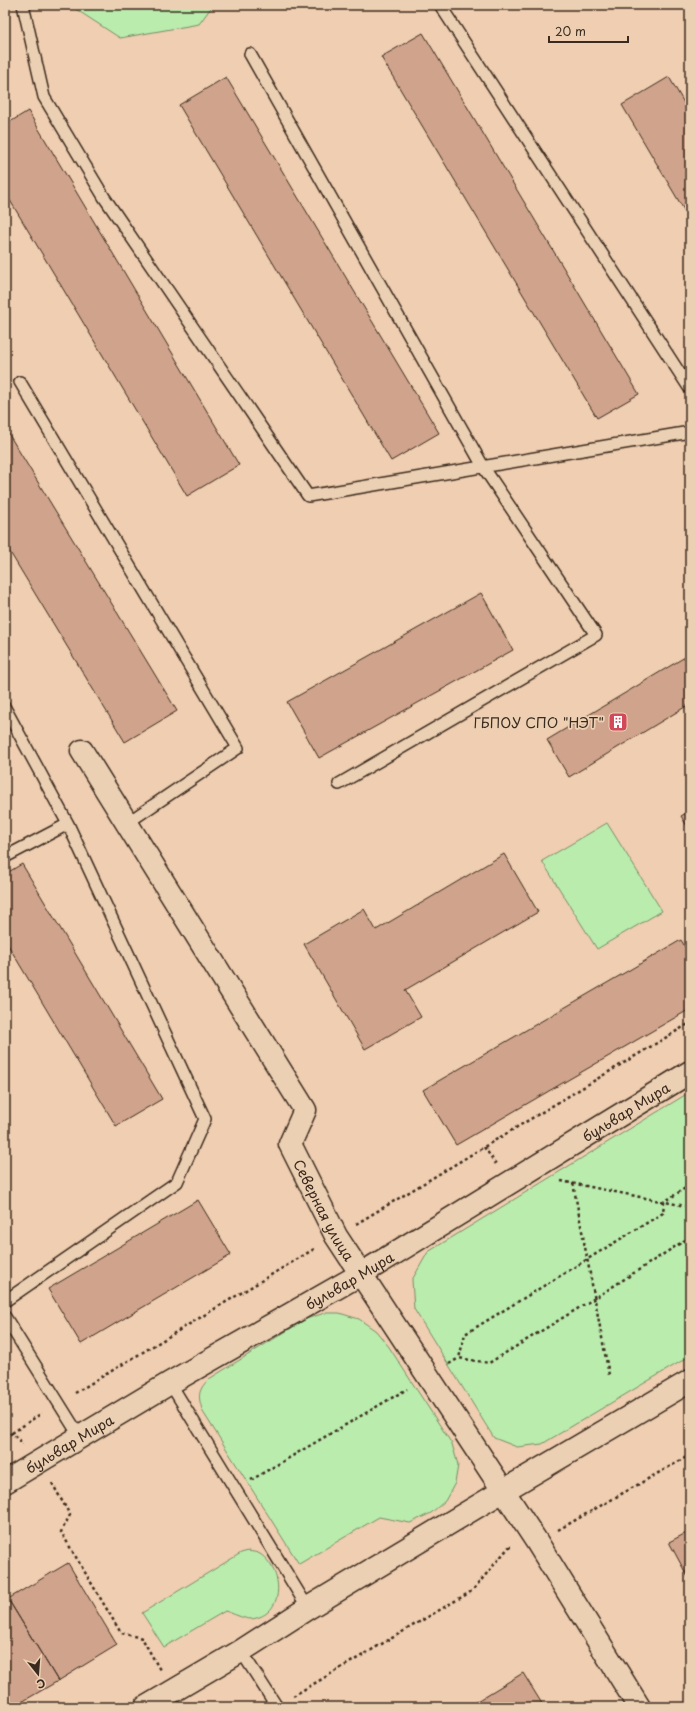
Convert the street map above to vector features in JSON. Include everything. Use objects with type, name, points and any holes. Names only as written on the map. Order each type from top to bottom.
[{"type":"street","points":[[82,751],[126,823]]},
{"type":"street","name":"Северная улица","points":[[126,823],[305,1110],[290,1144],[336,1236],[537,1542],[639,1707]]},
{"type":"street","name":"бульвар Мира","points":[[5,1482],[170,1383],[361,1274],[690,1072]]},
{"type":"street","points":[[146,1707],[241,1651],[308,1608],[690,1380]]},
{"type":"lane","points":[[23,5],[44,97],[104,197],[308,496],[484,468],[690,432]]},
{"type":"lane","points":[[440,5],[690,389]]},
{"type":"lane","points":[[250,54],[484,468],[596,635],[339,784]]},
{"type":"lane","points":[[20,382],[238,748],[126,823]]},
{"type":"lane","points":[[5,708],[68,824],[205,1118],[177,1182],[5,1301]]},
{"type":"lane","points":[[5,857],[68,824]]},
{"type":"lane","points":[[5,1317],[80,1437]]},
{"type":"lane","points":[[170,1383],[308,1608]]},
{"type":"lane","points":[[241,1651],[276,1706]]},
{"type":"path","points":[[484,1147],[499,1168],[690,1207]]},
{"type":"path","points":[[573,1183],[609,1375]]},
{"type":"path","points":[[664,1202],[690,1185]]},
{"type":"path","points":[[459,1358],[465,1334],[663,1213],[664,1202]]},
{"type":"path","points":[[235,1489],[459,1358],[489,1363],[595,1298],[690,1237]]},
{"type":"path","points":[[5,1438],[12,1433],[40,1461],[70,1515],[61,1532],[121,1633],[142,1638],[172,1692]]},
{"type":"path","points":[[276,1706],[472,1591],[509,1547],[537,1542],[690,1455]]},
{"type":"green space","points":[[73,5],[213,5],[199,24],[120,38],[74,8]]},
{"type":"green space","points":[[607,823],[662,911],[597,949],[542,861]]},
{"type":"green space","points":[[690,1092],[690,1356],[542,1444],[517,1447],[494,1438],[414,1309],[412,1280],[428,1252]]},
{"type":"green space","points":[[325,1313],[339,1313],[359,1319],[376,1331],[389,1347],[452,1444],[458,1465],[455,1483],[445,1501],[431,1513],[410,1523],[379,1517],[299,1564],[203,1412],[200,1402],[200,1394],[202,1387],[209,1379],[306,1319]]},
{"type":"green space","points":[[248,1551],[260,1554],[268,1561],[274,1570],[278,1591],[276,1601],[271,1609],[262,1616],[251,1619],[225,1611],[164,1647],[142,1613],[241,1553]]},
{"type":"building","points":[[423,33],[639,394],[597,418],[381,57]]},
{"type":"building","points":[[226,77],[439,433],[391,461],[179,105]]},
{"type":"building","points":[[669,77],[690,113],[690,220],[622,105]]},
{"type":"building","points":[[28,111],[239,465],[187,496],[5,192],[5,125]]},
{"type":"building","points":[[5,428],[177,711],[125,742],[5,544]]},
{"type":"building","points":[[481,593],[513,650],[319,758],[287,702]]},
{"type":"building","name":"ГБПОУ СПО \"НЭТ\"","points":[[690,654],[690,704],[569,777],[547,740]]},
{"type":"building","points":[[690,811],[690,831],[681,816]]},
{"type":"building","points":[[504,854],[538,912],[405,990],[421,1017],[365,1049],[304,944],[364,909],[376,930]]},
{"type":"building","points":[[22,864],[162,1099],[116,1126],[5,940],[5,874]]},
{"type":"building","points":[[681,940],[690,955],[690,1009],[456,1145],[423,1090]]},
{"type":"building","points":[[198,1200],[231,1255],[81,1344],[48,1289]]},
{"type":"building","points":[[690,1531],[690,1581],[669,1542]]},
{"type":"building","points":[[68,1563],[117,1645],[58,1681],[8,1599]]},
{"type":"building","points":[[8,1599],[58,1681],[13,1707],[5,1707],[5,1601]]},
{"type":"building","points":[[523,1673],[544,1707],[467,1707]]},
{"type":"place","name":"ГБПОУ СПО \"НЭТ\"","points":[[618,722]]}]
